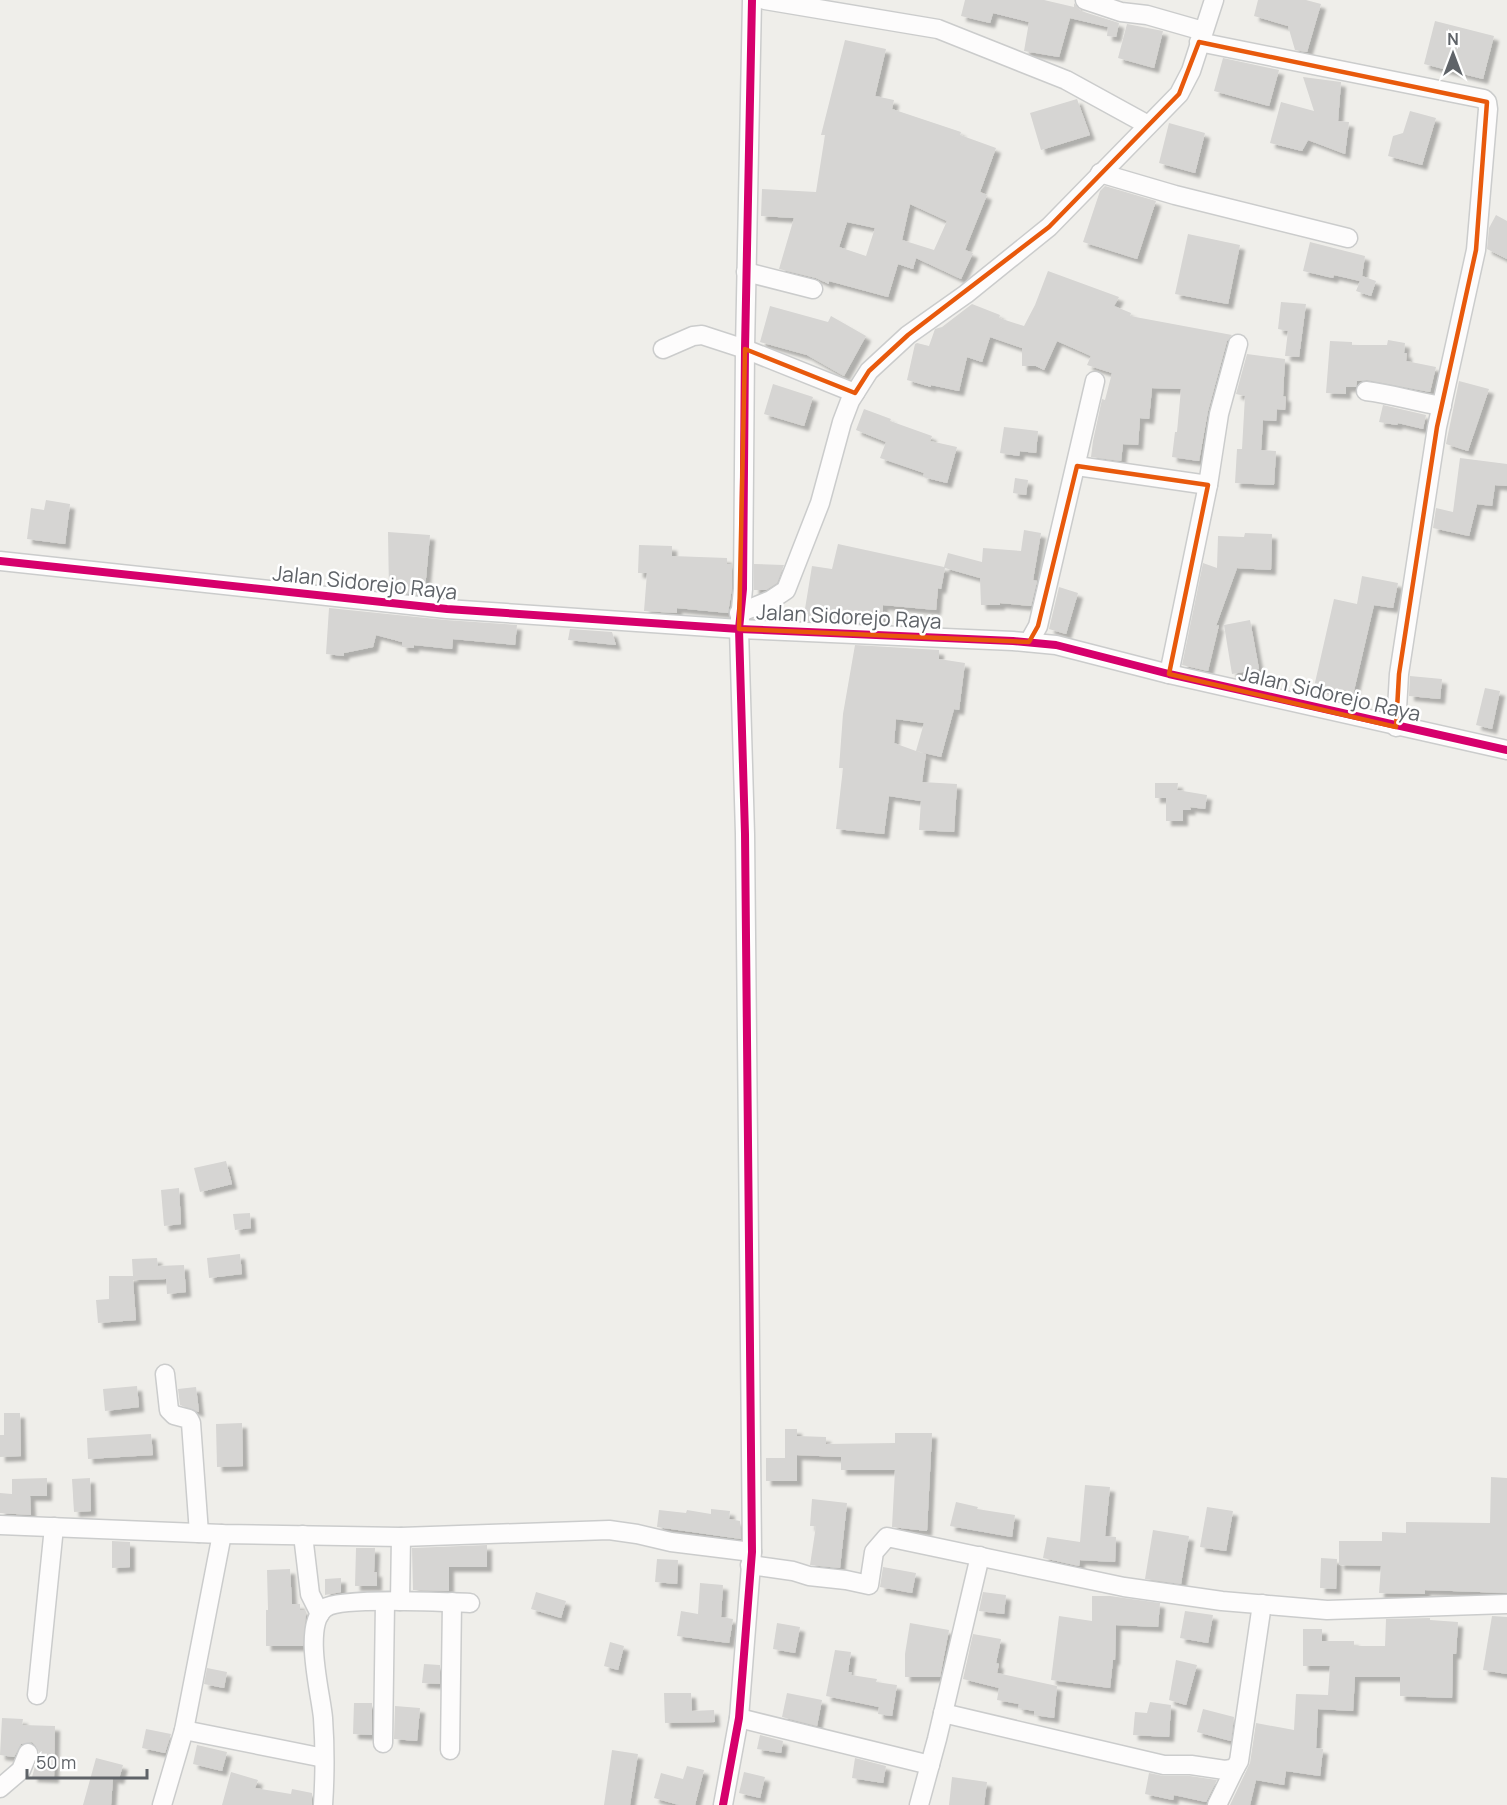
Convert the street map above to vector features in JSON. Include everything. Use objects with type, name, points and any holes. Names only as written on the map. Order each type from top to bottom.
[{"type":"street","points":[[723,1805],[739,1718],[751,1559],[745,834],[739,621],[743,590],[746,272],[752,0]]},
{"type":"street","points":[[765,0],[938,29],[1066,80],[1148,125]]},
{"type":"street","points":[[1085,0],[1121,12],[1147,15],[1201,36],[1487,102],[1476,250],[1442,406],[1399,674],[1396,727]]},
{"type":"street","points":[[739,621],[786,590],[820,503],[842,422],[855,393],[869,371],[908,335],[966,294],[1048,227],[1179,94],[1191,71],[1214,0]]},
{"type":"street","points":[[1100,173],[1175,195],[1348,238]]},
{"type":"street","points":[[746,272],[813,289]]},
{"type":"street","points":[[663,349],[693,336],[702,335],[745,349],[855,393]]},
{"type":"street","points":[[1169,674],[1208,485],[1219,414],[1238,344]]},
{"type":"street","points":[[1029,642],[1038,626],[1095,381]]},
{"type":"street","points":[[1366,391],[1442,406]]},
{"type":"street","points":[[1077,466],[1208,485]]},
{"type":"street","name":"Jalan Sidorejo Raya","points":[[0,561],[424,607],[739,621],[1056,645],[1396,727],[1507,750]]},
{"type":"street","points":[[165,1374],[170,1410],[174,1415],[189,1419],[191,1423],[199,1533]]},
{"type":"street","points":[[0,1525],[222,1534],[401,1537],[609,1530],[638,1534],[751,1559],[809,1576],[868,1585],[874,1552],[887,1537],[1124,1587],[1222,1601],[1327,1610],[1507,1604]]},
{"type":"street","points":[[37,1695],[54,1527]]},
{"type":"street","points":[[162,1805],[184,1730],[222,1534]]},
{"type":"street","points":[[303,1535],[310,1594],[320,1614]]},
{"type":"street","points":[[383,1743],[393,1602],[401,1537]]},
{"type":"street","points":[[919,1805],[980,1556]]},
{"type":"street","points":[[450,1750],[452,1602]]},
{"type":"street","points":[[323,1805],[322,1716],[316,1682],[314,1646],[320,1614],[326,1607],[336,1604],[470,1603]]},
{"type":"street","points":[[1217,1805],[1239,1761],[1262,1604]]},
{"type":"street","points":[[943,1713],[1164,1765],[1191,1765],[1225,1770],[1235,1768]]},
{"type":"street","points":[[739,1718],[930,1764]]},
{"type":"street","points":[[184,1730],[324,1758]]},
{"type":"street","points":[[0,1788],[21,1770],[28,1753]]},
{"type":"highlighted area","points":[[1199,42],[1487,102],[1476,250],[1437,427],[1399,674],[1396,727],[1169,674],[1208,485],[1077,466],[1038,626],[1029,642],[739,629],[745,349],[855,393],[869,371],[908,335],[1049,227],[1179,94]]},
{"type":"building","points":[[965,0],[1044,0],[1074,7],[1074,3],[1081,11],[1119,23],[1116,37],[1107,36],[1108,27],[1070,18],[1059,57],[1024,51],[1029,22],[993,13],[990,23],[961,16]]},
{"type":"building","points":[[1258,0],[1306,0],[1321,4],[1307,52],[1295,50],[1288,26],[1254,16]]},
{"type":"building","points":[[1435,21],[1494,36],[1483,79],[1424,64]]},
{"type":"building","points":[[1127,24],[1163,31],[1154,68],[1118,58]]},
{"type":"building","points":[[845,40],[886,49],[875,96],[894,100],[892,109],[961,132],[960,135],[996,148],[980,192],[987,195],[965,250],[973,253],[961,279],[916,258],[913,269],[898,264],[888,297],[829,281],[829,284],[816,278],[779,269],[794,218],[761,216],[762,189],[816,192],[825,135],[821,135]],"holes":[[[910,204],[947,221],[934,250],[902,240]],[[847,222],[875,228],[866,256],[839,247]]]},
{"type":"building","points":[[1223,58],[1279,70],[1269,106],[1214,91]]},
{"type":"building","points":[[1303,77],[1341,82],[1338,121],[1349,122],[1345,154],[1308,140],[1302,151],[1270,143],[1281,102],[1314,111]]},
{"type":"building","points":[[1077,99],[1090,135],[1041,150],[1030,113]]},
{"type":"building","points":[[1410,111],[1436,118],[1422,165],[1388,156],[1393,136],[1403,133]]},
{"type":"building","points":[[1169,123],[1205,133],[1195,173],[1159,163]]},
{"type":"building","points":[[1105,186],[1156,201],[1137,259],[1083,242],[1100,191]]},
{"type":"building","points":[[1496,215],[1507,221],[1507,259],[1487,249],[1489,228]]},
{"type":"building","points":[[1188,234],[1240,245],[1228,304],[1175,294]]},
{"type":"building","points":[[1310,242],[1365,256],[1362,276],[1376,281],[1371,296],[1356,291],[1360,281],[1303,271]]},
{"type":"building","points":[[1048,271],[1119,297],[1114,306],[1131,313],[1130,316],[1232,335],[1227,341],[1208,411],[1199,461],[1172,457],[1181,389],[1152,388],[1149,419],[1140,418],[1138,445],[1123,444],[1121,461],[1091,457],[1102,399],[1105,400],[1112,373],[1087,365],[1091,356],[1057,341],[1044,370],[1036,366],[1022,366],[1022,348],[990,337],[982,362],[967,357],[959,391],[931,385],[931,387],[907,380],[915,344],[929,346],[935,329],[942,327],[972,304],[1000,315],[999,318],[1024,326]]},
{"type":"building","points":[[1281,302],[1306,304],[1299,357],[1285,356],[1288,331],[1278,329]]},
{"type":"building","points":[[770,306],[828,322],[831,316],[866,336],[844,376],[807,355],[760,342]]},
{"type":"building","points":[[1388,340],[1405,343],[1406,361],[1436,367],[1430,392],[1367,380],[1357,381],[1356,387],[1346,387],[1346,394],[1326,393],[1330,341],[1352,342],[1352,345],[1387,345]]},
{"type":"building","points":[[1247,354],[1285,359],[1283,396],[1286,397],[1285,410],[1277,409],[1276,421],[1263,420],[1261,450],[1276,451],[1274,485],[1235,483],[1237,449],[1242,449],[1245,396],[1236,394]]},
{"type":"building","points":[[1459,381],[1489,389],[1468,451],[1446,444]]},
{"type":"building","points":[[773,384],[813,397],[804,426],[764,414]]},
{"type":"building","points":[[1383,405],[1426,415],[1423,429],[1398,423],[1397,425],[1379,422]]},
{"type":"building","points":[[864,409],[932,436],[930,441],[957,447],[947,483],[923,477],[924,473],[880,458],[886,442],[856,430]]},
{"type":"building","points":[[1004,427],[1038,431],[1036,453],[1020,451],[1019,456],[1000,453]]},
{"type":"building","points":[[1460,458],[1507,464],[1507,486],[1495,485],[1492,506],[1477,504],[1469,536],[1433,528],[1436,508],[1453,512]]},
{"type":"building","points":[[1015,478],[1028,480],[1026,495],[1013,493]]},
{"type":"building","points":[[46,500],[70,504],[65,544],[27,539],[31,508],[44,510]]},
{"type":"building","points":[[1024,530],[1041,533],[1033,580],[1037,581],[1031,606],[1000,603],[1000,605],[981,605],[980,578],[945,568],[941,589],[938,588],[936,610],[883,605],[883,624],[803,621],[812,566],[832,569],[838,544],[944,567],[948,553],[982,562],[983,548],[1021,551]]},
{"type":"building","points":[[388,532],[430,535],[425,589],[418,589],[418,595],[389,591]]},
{"type":"building","points":[[1245,533],[1272,534],[1271,570],[1237,568],[1216,626],[1219,625],[1208,671],[1182,665],[1203,563],[1217,568],[1218,536],[1244,537]]},
{"type":"building","points":[[639,545],[672,546],[672,556],[727,558],[727,564],[732,564],[732,588],[728,613],[677,608],[677,613],[644,611],[647,573],[638,573]]},
{"type":"building","points":[[754,564],[784,565],[777,583],[766,590],[754,590]]},
{"type":"building","points":[[1362,576],[1398,583],[1393,608],[1374,605],[1353,695],[1314,687],[1334,599],[1357,604]]},
{"type":"building","points":[[1059,587],[1078,593],[1066,634],[1049,629]]},
{"type":"building","points":[[329,608],[517,625],[515,645],[453,639],[452,649],[414,645],[414,648],[402,647],[402,642],[376,635],[373,647],[344,653],[344,656],[326,654]]},
{"type":"building","points":[[1250,620],[1259,669],[1232,674],[1224,625]]},
{"type":"building","points":[[570,629],[612,632],[616,645],[568,640]]},
{"type":"building","points":[[855,645],[939,650],[939,659],[965,663],[959,710],[954,709],[941,757],[916,751],[926,754],[922,782],[957,784],[954,832],[919,830],[921,801],[889,796],[884,834],[836,829],[843,768],[839,768],[843,714]],"holes":[[[896,719],[924,723],[916,751],[894,743]]]},
{"type":"building","points":[[1410,676],[1442,679],[1440,699],[1409,696]]},
{"type":"building","points":[[1485,688],[1500,691],[1492,729],[1476,725]]},
{"type":"building","points":[[1155,783],[1178,783],[1177,790],[1207,795],[1205,809],[1190,807],[1191,810],[1183,810],[1183,821],[1166,821],[1166,798],[1155,798]]},
{"type":"building","points":[[226,1161],[232,1184],[200,1192],[194,1168]]},
{"type":"building","points":[[179,1188],[181,1224],[164,1226],[161,1190]]},
{"type":"building","points":[[250,1213],[251,1228],[235,1230],[233,1214]]},
{"type":"building","points":[[240,1254],[242,1274],[209,1278],[207,1258]]},
{"type":"building","points":[[157,1258],[158,1266],[184,1265],[186,1292],[167,1294],[166,1279],[133,1280],[136,1320],[98,1323],[96,1300],[109,1299],[109,1276],[133,1276],[132,1259]]},
{"type":"building","points":[[137,1386],[139,1407],[105,1411],[103,1389]]},
{"type":"building","points":[[196,1387],[199,1412],[180,1405],[178,1389]]},
{"type":"building","points":[[4,1413],[20,1413],[21,1456],[0,1457],[0,1435],[4,1435]]},
{"type":"building","points":[[242,1423],[243,1466],[217,1467],[216,1424]]},
{"type":"building","points":[[785,1429],[797,1429],[797,1436],[826,1437],[826,1444],[895,1443],[895,1433],[932,1433],[927,1531],[892,1527],[895,1470],[841,1470],[841,1457],[797,1455],[797,1481],[766,1481],[766,1458],[785,1458]]},
{"type":"building","points":[[151,1434],[153,1455],[88,1459],[87,1438]]},
{"type":"building","points":[[1491,1477],[1507,1478],[1507,1593],[1425,1590],[1425,1594],[1379,1593],[1381,1566],[1339,1565],[1339,1541],[1382,1541],[1382,1532],[1406,1533],[1406,1522],[1490,1523]]},
{"type":"building","points":[[47,1478],[47,1496],[30,1496],[31,1515],[0,1513],[0,1493],[12,1494],[12,1479]]},
{"type":"building","points":[[90,1478],[91,1511],[74,1512],[72,1479]]},
{"type":"building","points":[[1085,1485],[1110,1487],[1105,1536],[1116,1537],[1115,1562],[1080,1560],[1079,1566],[1043,1558],[1047,1537],[1080,1542]]},
{"type":"building","points":[[812,1499],[847,1503],[840,1568],[810,1565],[816,1526],[810,1526]]},
{"type":"building","points":[[956,1502],[978,1507],[977,1509],[1015,1515],[1012,1537],[950,1526]]},
{"type":"building","points":[[1207,1507],[1233,1511],[1226,1551],[1200,1547]]},
{"type":"building","points":[[711,1509],[730,1511],[729,1519],[740,1521],[741,1539],[657,1527],[659,1510],[686,1513],[687,1510],[711,1514]]},
{"type":"building","points":[[1153,1530],[1189,1536],[1181,1584],[1145,1579]]},
{"type":"building","points":[[112,1541],[130,1542],[130,1567],[112,1568]]},
{"type":"building","points":[[487,1545],[487,1567],[449,1567],[449,1591],[413,1590],[412,1548]]},
{"type":"building","points":[[356,1548],[375,1548],[374,1572],[377,1572],[377,1586],[355,1586]]},
{"type":"building","points":[[1321,1558],[1337,1559],[1336,1589],[1320,1588]]},
{"type":"building","points":[[657,1559],[678,1560],[677,1584],[655,1582]]},
{"type":"building","points":[[883,1567],[916,1573],[912,1593],[880,1587]]},
{"type":"building","points":[[290,1569],[292,1604],[300,1604],[300,1610],[306,1612],[303,1646],[266,1646],[267,1570]]},
{"type":"building","points":[[341,1578],[341,1592],[325,1595],[325,1579]]},
{"type":"building","points":[[700,1583],[723,1585],[721,1617],[733,1619],[729,1643],[677,1636],[681,1611],[698,1614]]},
{"type":"building","points":[[536,1592],[566,1601],[561,1618],[531,1609]]},
{"type":"building","points":[[983,1592],[1006,1595],[1004,1614],[979,1611]]},
{"type":"building","points":[[1092,1596],[1110,1596],[1160,1603],[1158,1627],[1116,1625],[1115,1660],[1113,1660],[1110,1688],[1051,1680],[1059,1616],[1092,1621]]},
{"type":"building","points":[[1185,1611],[1213,1615],[1208,1643],[1180,1638]]},
{"type":"building","points":[[1492,1616],[1507,1617],[1507,1674],[1483,1670]]},
{"type":"building","points":[[1430,1618],[1430,1620],[1458,1622],[1456,1654],[1453,1654],[1452,1698],[1400,1696],[1400,1677],[1355,1677],[1353,1711],[1318,1709],[1316,1748],[1323,1749],[1320,1776],[1286,1771],[1284,1785],[1256,1780],[1250,1805],[1230,1805],[1250,1763],[1256,1723],[1294,1730],[1296,1694],[1328,1695],[1330,1666],[1303,1666],[1303,1629],[1322,1629],[1322,1641],[1354,1641],[1354,1646],[1385,1646],[1386,1619]]},
{"type":"building","points":[[777,1623],[800,1627],[795,1653],[773,1649]]},
{"type":"building","points":[[910,1623],[949,1630],[940,1677],[905,1677],[905,1654]]},
{"type":"building","points":[[973,1634],[1001,1639],[996,1663],[999,1664],[997,1673],[1057,1686],[1054,1718],[1034,1715],[1034,1711],[1018,1708],[1019,1704],[997,1700],[999,1688],[963,1679]]},
{"type":"building","points":[[610,1642],[624,1646],[618,1670],[604,1666]]},
{"type":"building","points":[[835,1650],[851,1652],[848,1672],[852,1672],[851,1675],[897,1685],[892,1716],[878,1714],[879,1707],[826,1696]]},
{"type":"building","points":[[1176,1660],[1197,1665],[1186,1705],[1169,1700]]},
{"type":"building","points":[[424,1664],[440,1665],[440,1684],[422,1683]]},
{"type":"building","points":[[207,1668],[227,1672],[224,1688],[204,1684]]},
{"type":"building","points":[[664,1693],[691,1693],[692,1711],[714,1710],[715,1722],[665,1723]]},
{"type":"building","points":[[787,1693],[822,1700],[817,1726],[782,1717]]},
{"type":"building","points":[[1150,1702],[1171,1705],[1169,1737],[1133,1735],[1135,1712],[1147,1713]]},
{"type":"building","points":[[354,1703],[372,1703],[372,1735],[353,1734]]},
{"type":"building","points":[[395,1706],[420,1708],[417,1741],[394,1739]]},
{"type":"building","points":[[1203,1709],[1234,1717],[1231,1741],[1197,1732]]},
{"type":"building","points":[[2,1718],[23,1719],[22,1725],[55,1726],[54,1778],[32,1777],[39,1752],[32,1742],[21,1744],[14,1757],[0,1755]]},
{"type":"building","points":[[146,1729],[171,1734],[165,1753],[142,1748]]},
{"type":"building","points":[[760,1735],[783,1741],[781,1753],[757,1749]]},
{"type":"building","points":[[197,1745],[227,1752],[222,1771],[193,1764]]},
{"type":"building","points":[[612,1750],[638,1754],[630,1805],[604,1805]]},
{"type":"building","points":[[96,1758],[123,1765],[119,1779],[113,1778],[111,1805],[83,1805]]},
{"type":"building","points":[[855,1758],[886,1766],[883,1783],[852,1778]]},
{"type":"building","points":[[687,1766],[704,1770],[695,1805],[679,1805],[654,1798],[661,1773],[683,1779]]},
{"type":"building","points":[[231,1772],[258,1780],[255,1788],[291,1794],[292,1789],[312,1793],[312,1805],[222,1805]]},
{"type":"building","points":[[744,1772],[765,1777],[760,1798],[739,1793]]},
{"type":"building","points":[[1149,1773],[1217,1780],[1206,1802],[1174,1795],[1173,1800],[1145,1794]]},
{"type":"building","points":[[952,1777],[987,1782],[984,1805],[949,1805]]},
{"type":"cycle path","points":[[723,1805],[739,1718],[752,1552],[745,834],[739,629],[743,589],[752,0]]},
{"type":"cycle path","points":[[0,561],[447,609],[739,629],[1013,641],[1056,645],[1169,674],[1507,750]]}]
